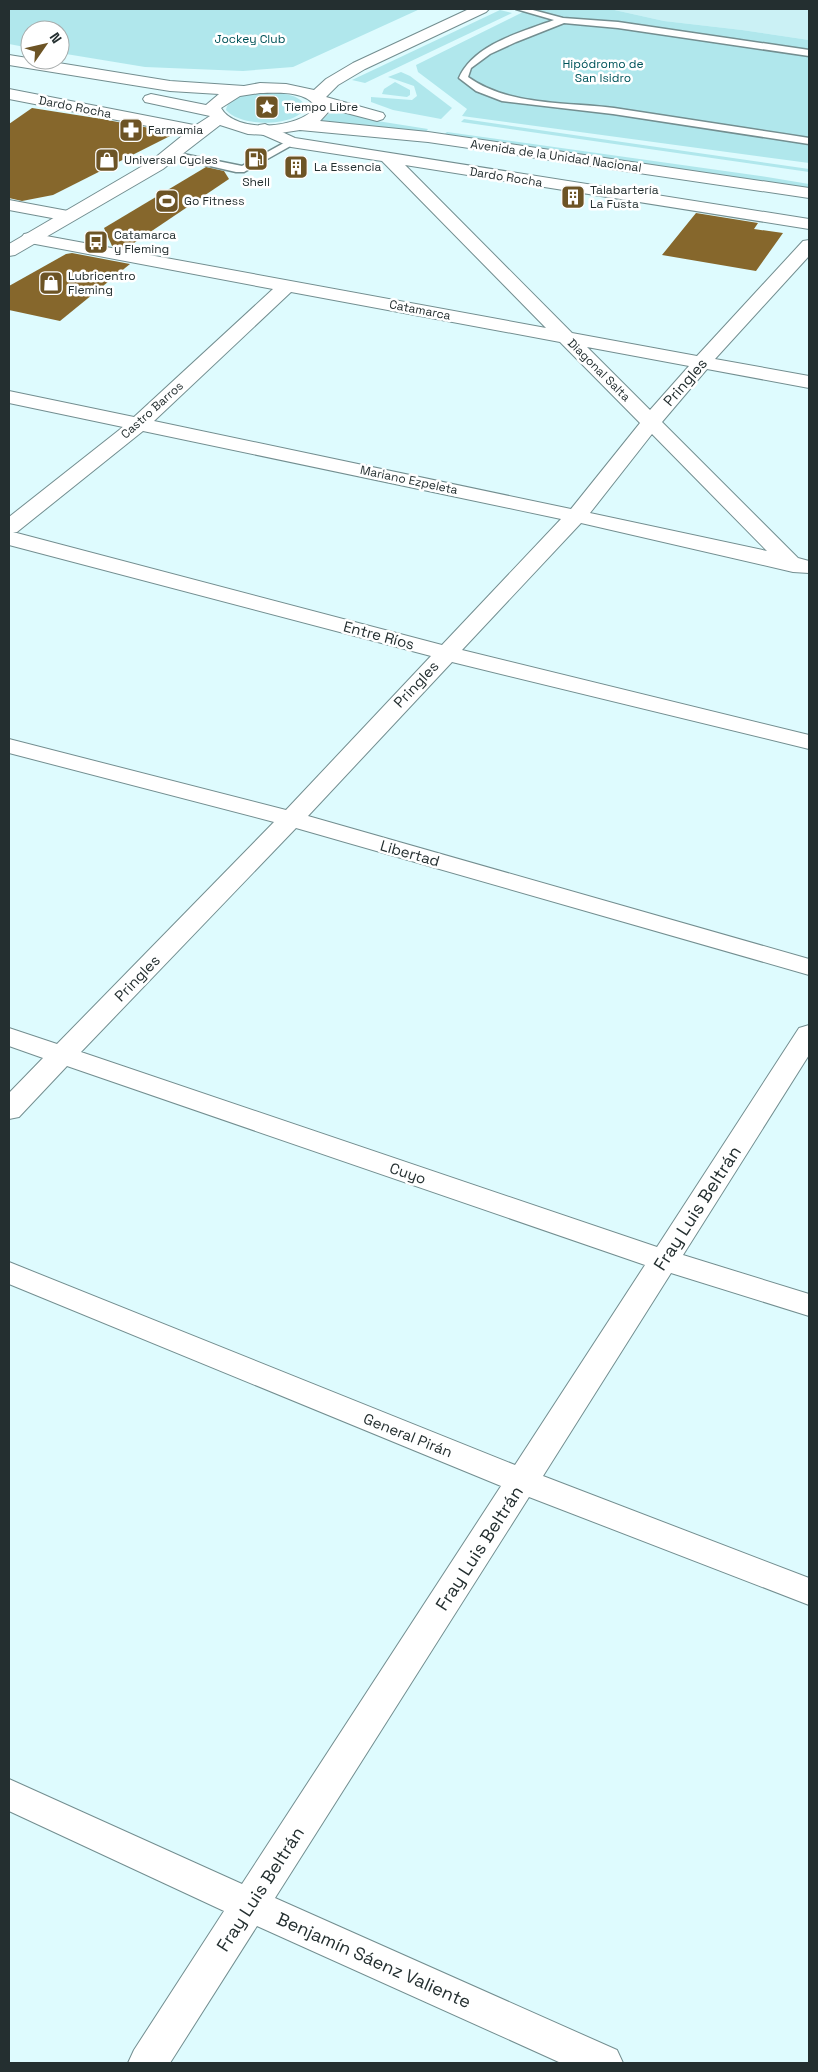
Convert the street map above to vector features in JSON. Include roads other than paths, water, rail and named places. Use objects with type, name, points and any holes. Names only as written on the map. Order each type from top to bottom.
[{"type":"street","points":[[9,251],[157,165],[212,137],[301,125],[314,120],[322,114],[324,107],[319,100],[332,82],[359,66],[480,9]]},
{"type":"street","points":[[9,60],[170,86],[253,89]]},
{"type":"street","points":[[212,137],[216,115],[214,107],[219,100],[230,94],[359,66]]},
{"type":"street","points":[[9,74],[154,99],[216,115],[245,128],[262,129]]},
{"type":"street","name":"Avenida de la Unidad Nacional","points":[[253,89],[291,90],[346,110],[398,120],[809,180]]},
{"type":"street","name":"Dardo Rocha","points":[[9,94],[212,137]]},
{"type":"street","name":"Avenida de la Unidad Nacional","points":[[301,125],[428,137],[809,194]]},
{"type":"street","name":"Dardo Rocha","points":[[262,129],[291,142],[809,224]]},
{"type":"street","points":[[157,165],[178,156],[212,137]]},
{"type":"street","name":"Diagonal Salta","points":[[388,158],[651,422],[800,565],[809,582]]},
{"type":"street","points":[[9,206],[68,216]]},
{"type":"street","name":"Catamarca","points":[[30,238],[809,382]]},
{"type":"street","name":"Pringles","points":[[9,1110],[291,819],[576,516],[702,362],[809,245]]},
{"type":"street","name":"Castro Barros","points":[[9,527],[139,424],[288,285]]},
{"type":"street","name":"Mariano Ezpeleta","points":[[9,397],[800,565]]},
{"type":"street","name":"Entre Ríos","points":[[9,538],[446,653],[809,742]]},
{"type":"street","name":"Libertad","points":[[9,746],[291,819],[809,967]]},
{"type":"street","name":"Fray Luis Beltrán","points":[[148,2063],[809,1034]]},
{"type":"street","name":"Cuyo","points":[[9,1037],[664,1260],[809,1305]]},
{"type":"street","name":"General Pirán","points":[[9,1272],[522,1482],[809,1592]]},
{"type":"street","name":"Benjamín Sáenz Valiente","points":[[9,1794],[250,1905],[603,2063]]},
{"type":"lane","points":[[520,9],[563,20],[618,25],[809,53]]},
{"type":"lane","points":[[563,20],[527,34],[484,55],[467,68],[463,78],[479,89],[502,98],[613,111],[809,141]]},
{"type":"lane","points":[[178,156],[240,169],[291,142]]},
{"type":"place","name":"Tiempo Libre","points":[[267,107]]},
{"type":"place","name":"Farmamia","points":[[131,130]]},
{"type":"place","name":"Shell","points":[[256,159]]},
{"type":"place","name":"Universal Cycles","points":[[107,160]]},
{"type":"place","name":"La Essencia","points":[[296,167]]},
{"type":"place","name":"Talabartería La Fusta","points":[[573,197]]},
{"type":"place","name":"Go Fitness","points":[[167,201]]},
{"type":"place","name":"Catamarca y Fleming","points":[[96,242]]},
{"type":"place","name":"Lubricentro Fleming","points":[[51,283]]},
{"type":"park label","name":"Jockey Club","points":[[250,39]]},
{"type":"park label","name":"Hipódromo de San Isidro","points":[[603,71]]}]
